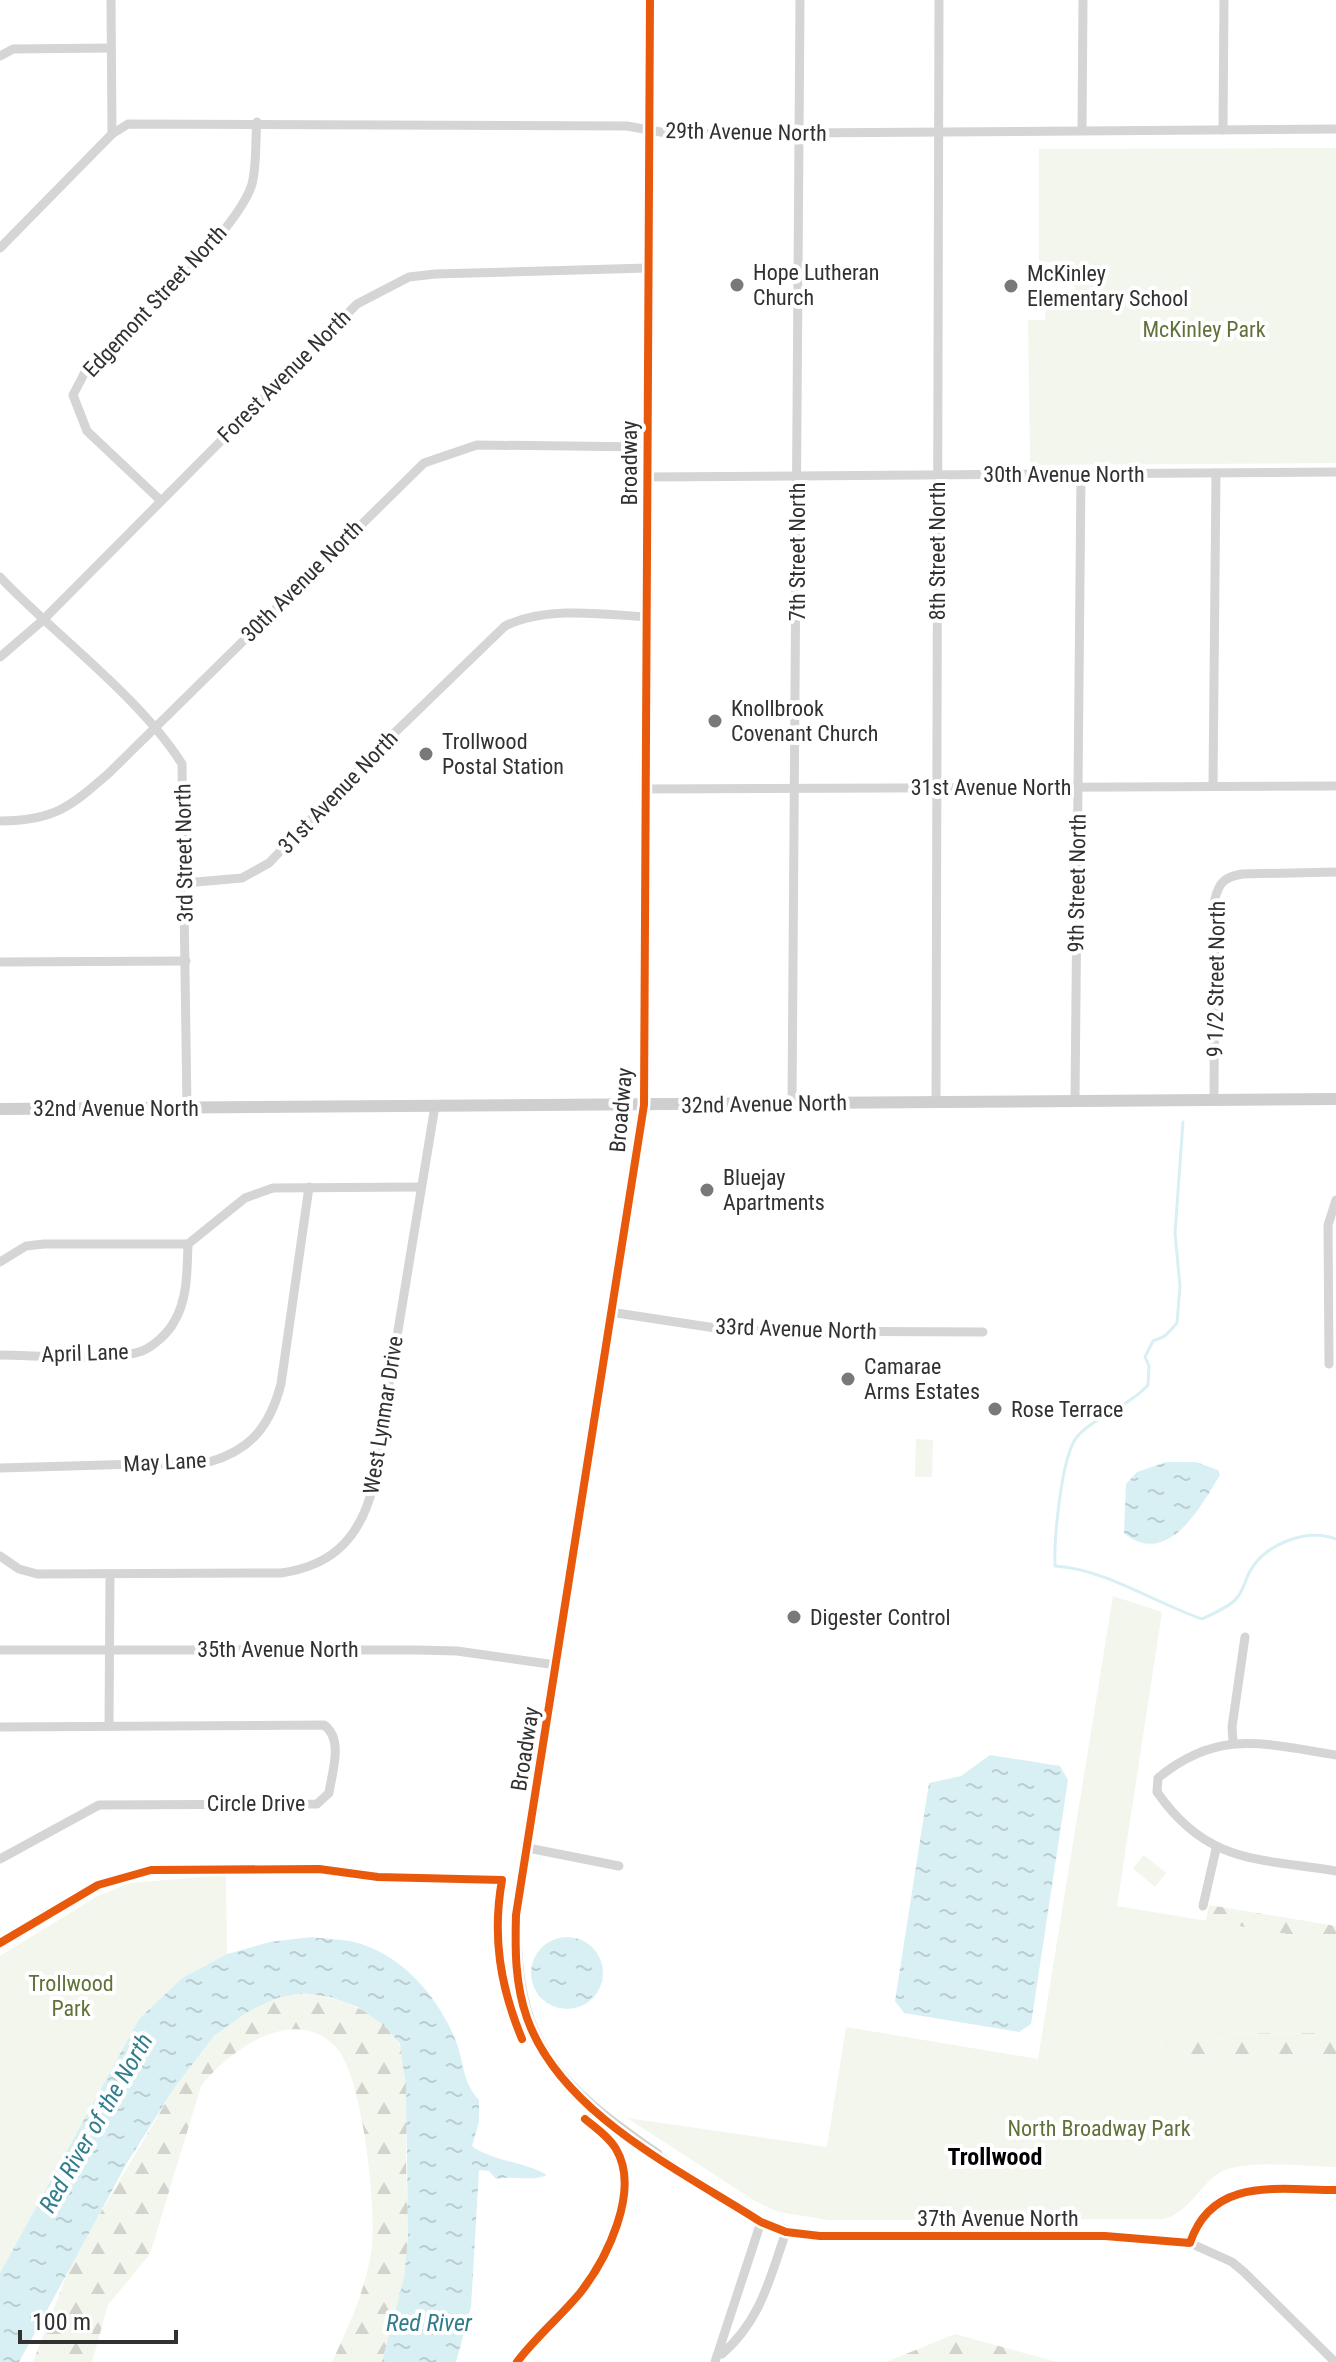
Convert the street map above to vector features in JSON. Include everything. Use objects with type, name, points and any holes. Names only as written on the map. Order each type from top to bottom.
[{"type":"street","points":[[0,248],[112,134],[111,0]]},
{"type":"street","name":"Broadway","points":[[650,0],[644,1105],[516,1915],[515,1949],[517,1980],[527,2018],[541,2049],[563,2082],[599,2115],[657,2155]]},
{"type":"street","name":"7th Street North","points":[[792,1103],[800,0]]},
{"type":"street","name":"8th Street North","points":[[936,1102],[939,0]]},
{"type":"street","points":[[1082,130],[1083,0]]},
{"type":"street","points":[[1223,130],[1224,0]]},
{"type":"street","points":[[0,56],[13,49],[111,48]]},
{"type":"street","name":"29th Avenue North","points":[[112,134],[128,124],[257,122],[627,126],[672,134],[1336,129]]},
{"type":"street","name":"Edgemont Street North","points":[[159,499],[87,431],[73,395],[84,374],[219,236],[242,205],[252,183],[257,122]]},
{"type":"street","name":"Forest Avenue North","points":[[0,657],[42,621],[159,499],[357,304],[409,277],[523,269],[648,268]]},
{"type":"street","name":"30th Avenue North","points":[[0,821],[37,819],[73,804],[154,729],[424,463],[477,445],[647,447]]},
{"type":"street","name":"30th Avenue North","points":[[647,477],[1336,472]]},
{"type":"street","points":[[1213,785],[1216,473]]},
{"type":"street","name":"9th Street North","points":[[1075,1101],[1081,474]]},
{"type":"street","name":"3rd Street North","points":[[0,577],[154,729],[182,764],[187,1108]]},
{"type":"street","name":"31st Avenue North","points":[[185,883],[242,878],[269,863],[384,743],[505,626],[523,617],[646,617]]},
{"type":"street","name":"31st Avenue North","points":[[645,789],[1336,786]]},
{"type":"street","name":"9 1/2 Street North","points":[[1214,1100],[1215,899],[1218,885],[1228,876],[1242,874],[1336,872]]},
{"type":"street","points":[[0,962],[186,961]]},
{"type":"street","name":"32nd Avenue North","points":[[0,1109],[1336,1099]]},
{"type":"street","name":"West Lynmar Drive","points":[[0,1556],[19,1569],[37,1574],[110,1574],[302,1570],[341,1550],[355,1534],[371,1494],[419,1187],[435,1106]]},
{"type":"street","name":"May Lane","points":[[0,1468],[209,1462],[229,1456],[259,1436],[275,1406],[281,1384],[309,1187]]},
{"type":"street","points":[[0,1262],[26,1246],[44,1244],[188,1244],[213,1227],[245,1198],[273,1188],[419,1187]]},
{"type":"street","points":[[1329,1364],[1328,1225],[1336,1200]]},
{"type":"street","name":"April Lane","points":[[0,1355],[119,1355],[142,1351],[159,1340],[174,1322],[186,1281],[188,1244]]},
{"type":"street","name":"33rd Avenue North","points":[[610,1312],[754,1333],[983,1332]]},
{"type":"street","points":[[109,1726],[110,1574]]},
{"type":"street","points":[[1233,1742],[1232,1727],[1245,1637]]},
{"type":"street","name":"35th Avenue North","points":[[0,1650],[457,1651],[556,1665]]},
{"type":"street","name":"Circle Drive","points":[[0,1727],[324,1725],[332,1731],[336,1741],[329,1793],[317,1804],[99,1805],[0,1859]]},
{"type":"street","points":[[1336,1755],[1233,1742],[1187,1756],[1158,1778],[1157,1792],[1170,1812],[1190,1833],[1216,1849],[1336,1871]]},
{"type":"street","points":[[528,1848],[619,1866]]},
{"type":"street","points":[[1203,1906],[1216,1849]]},
{"type":"street","points":[[0,1943],[50,1911]]},
{"type":"street","name":"37th Avenue North","points":[[657,2155],[761,2222],[786,2232],[820,2236],[1105,2236],[1190,2243],[1232,2262],[1335,2362]]},
{"type":"street","points":[[1190,2243],[1206,2211],[1231,2195],[1256,2190],[1336,2190]]},
{"type":"street","points":[[717,2359],[761,2222]]},
{"type":"street","points":[[717,2359],[747,2330],[760,2309],[786,2232]]},
{"type":"green space","name":"McKinley Park","points":[[1336,148],[1336,463],[1030,465],[1028,320],[1045,320],[1046,310],[1074,309],[1075,262],[1039,262],[1039,149]]},
{"type":"green space","points":[[916,1439],[933,1440],[932,1477],[915,1477]]},
{"type":"green space","name":"North Broadway Park","points":[[1113,1596],[1162,1612],[1117,1906],[1336,1942],[1336,2033],[1162,2034],[1161,2057],[1336,2059],[1336,2167],[1276,2164],[1230,2168],[1212,2179],[1179,2212],[1163,2219],[829,2220],[778,2212],[755,2201],[627,2118],[827,2147],[846,2027],[1038,2059]]},
{"type":"green space","points":[[1144,1855],[1166,1873],[1155,1887],[1133,1868]]},
{"type":"green space","name":"Trollwood Park","points":[[226,1875],[227,1954],[182,1978],[139,2019],[0,2273],[0,1956],[96,1897],[130,1883]]},
{"type":"green space","points":[[1209,1905],[1336,1926],[1336,1942],[1206,1921]]},
{"type":"green space","points":[[302,1993],[355,2006],[378,2020],[397,2041],[405,2064],[408,2248],[402,2289],[382,2362],[332,2362],[355,2309],[371,2253],[370,2178],[361,2114],[345,2061],[335,2046],[318,2034],[300,2029],[282,2031],[245,2046],[201,2086],[150,2254],[108,2305],[92,2362],[33,2362],[73,2259],[175,2087],[214,2036],[249,2011],[277,1998]]},
{"type":"green space","points":[[1336,2033],[1336,2059],[1161,2058],[1162,2034]]},
{"type":"green space","points":[[955,2334],[1057,2362],[886,2362]]},
{"type":"water","points":[[1166,1462],[1196,1462],[1218,1470],[1220,1475],[1181,1529],[1169,1539],[1155,1543],[1140,1542],[1124,1533],[1126,1484],[1137,1472]]},
{"type":"water","points":[[990,1755],[1060,1766],[1068,1780],[1031,2024],[1019,2032],[904,2013],[895,2001],[929,1783],[961,1776]]},
{"type":"water","name":"Red River","points":[[311,1937],[361,1944],[393,1959],[420,1983],[442,2012],[457,2044],[467,2080],[479,2100],[479,2122],[472,2146],[547,2175],[496,2179],[489,2171],[479,2170],[471,2307],[456,2362],[382,2362],[404,2278],[408,2238],[406,2086],[400,2044],[386,2027],[358,2007],[330,1997],[302,1993],[277,1998],[249,2011],[214,2036],[175,2087],[127,2163],[19,2362],[0,2362],[0,2273],[139,2019],[182,1978],[227,1954],[270,1942]]},
{"type":"water","points":[[567,1937],[587,1943],[597,1953],[603,1973],[597,1993],[587,2003],[567,2009],[547,2003],[537,1993],[531,1973],[537,1953],[547,1943]]},
{"type":"waterway","points":[[1183,1122],[1175,1233],[1180,1286],[1177,1323],[1165,1336],[1153,1341],[1145,1357],[1149,1366],[1148,1385],[1083,1430],[1071,1447],[1060,1499],[1055,1566],[1092,1573],[1202,1619],[1234,1601],[1256,1563],[1275,1547],[1299,1537],[1336,1539]]},
{"type":"cycle path","points":[[650,0],[644,1105],[516,1915],[518,1980],[527,2018],[543,2052],[567,2083],[595,2111],[660,2160],[761,2222],[786,2232],[820,2236],[1105,2236],[1190,2243],[1200,2221],[1214,2206],[1231,2197],[1271,2189],[1336,2190]]},
{"type":"cycle path","points":[[0,1943],[98,1885],[151,1870],[319,1869],[378,1877],[502,1880],[498,1921],[500,1961],[508,2000],[522,2039]]},
{"type":"cycle path","points":[[517,2362],[580,2293],[600,2262],[617,2224],[625,2185],[623,2166],[613,2145],[585,2119]]},
{"type":"place","name":"Hope Lutheran Church","points":[[737,285]]},
{"type":"place","name":"McKinley Elementary School","points":[[1011,286]]},
{"type":"place","name":"Knollbrook Covenant Church","points":[[715,721]]},
{"type":"place","name":"Trollwood Postal Station","points":[[426,754]]},
{"type":"place","name":"Bluejay Apartments","points":[[707,1190]]},
{"type":"place","name":"Camarae Arms Estates","points":[[848,1379]]},
{"type":"place","name":"Rose Terrace","points":[[995,1409]]},
{"type":"place","name":"Digester Control","points":[[794,1617]]},
{"type":"district","name":"Trollwood","points":[[995,2157]]},
{"type":"water label","name":"Red River of the North","points":[[96,2123]]}]
